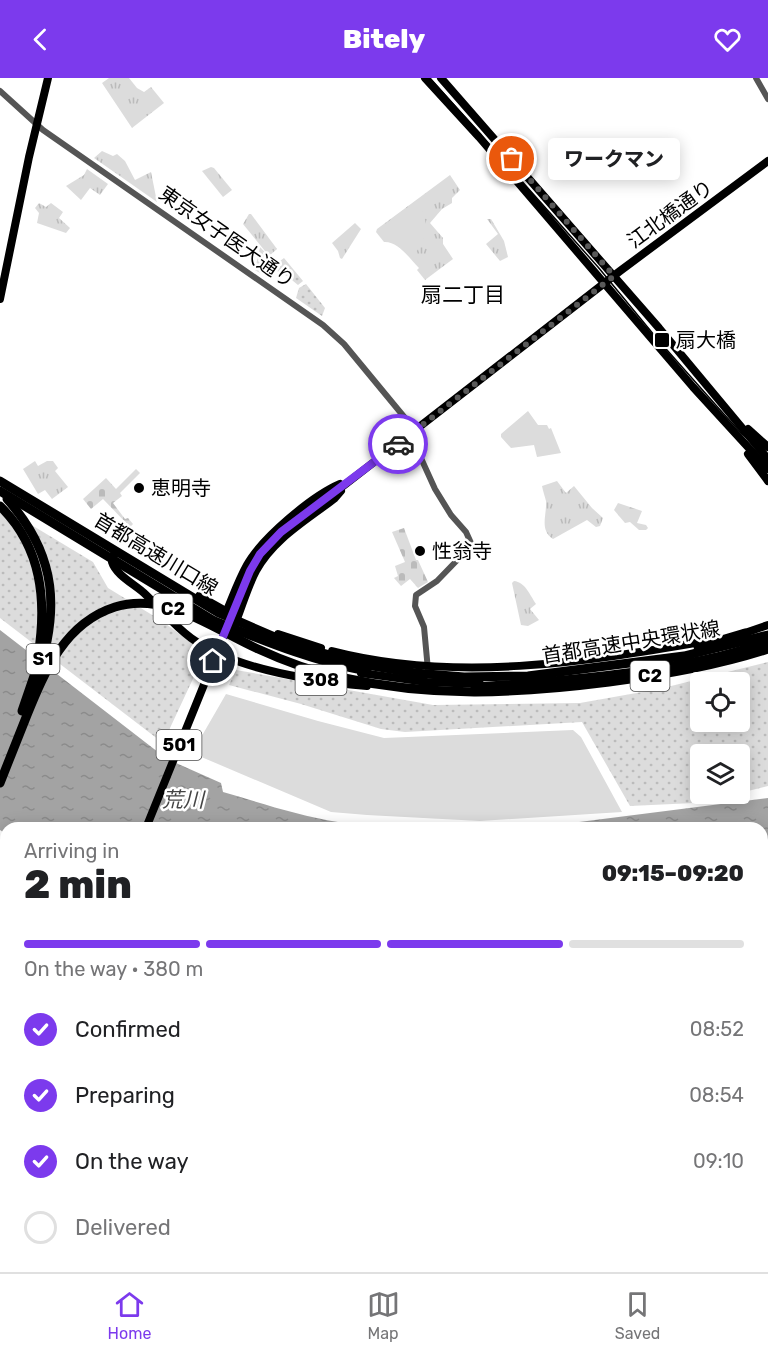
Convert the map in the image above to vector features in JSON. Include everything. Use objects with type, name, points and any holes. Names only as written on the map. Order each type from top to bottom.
[{"type":"highway","name":"首都高速川口線","points":[[0,481],[190,597],[245,626],[293,645],[334,657],[384,668],[439,675]]},
{"type":"highway","name":"首都高速川口線","points":[[0,491],[212,619],[252,640],[296,658],[355,677],[404,688]]},
{"type":"highway","name":"首都高速中央環状線","points":[[0,491],[18,512],[40,546],[49,574],[52,599],[51,625],[43,658],[0,783]]},
{"type":"highway","name":"S1","points":[[0,506],[18,528],[32,555],[40,577],[43,603],[41,639],[33,678],[9,754]]},
{"type":"highway","name":"首都高速中央環状線","points":[[9,754],[35,687],[62,640],[96,612],[130,601],[153,601],[175,606],[290,651],[342,666],[439,679],[498,678],[588,669],[768,642]]},
{"type":"highway","name":"首都高速中央環状線","points":[[0,774],[45,674],[64,642],[82,624],[96,615],[131,604],[159,605],[183,612],[258,649],[307,668],[354,680],[404,688],[469,693],[530,691],[686,670],[768,642]]},
{"type":"highway","points":[[439,675],[546,669],[676,653],[745,633]]},
{"type":"highway","points":[[296,658],[388,682],[468,688],[536,684],[685,664],[768,642]]},
{"type":"highway","name":"首都高速中央環状線","points":[[439,675],[498,678]]},
{"type":"main road","points":[[0,299],[48,78]]},
{"type":"main road","points":[[425,78],[479,137],[735,435],[768,481]]},
{"type":"main road","points":[[441,78],[739,423],[767,465]]},
{"type":"main road","name":"江北橋通り","points":[[148,822],[250,571],[260,554],[281,532],[614,276],[768,161]]},
{"type":"main road","points":[[739,423],[768,447]]},
{"type":"main road","points":[[735,435],[767,465]]},
{"type":"main road","points":[[225,615],[242,574],[261,544],[329,489],[352,478]]},
{"type":"main road","points":[[236,621],[251,581],[270,550],[335,498],[352,478]]},
{"type":"main road","points":[[0,481],[277,644],[337,667],[373,676],[427,682],[479,684],[600,672],[614,678],[718,660],[768,642]]},
{"type":"main road","points":[[116,551],[111,562],[118,572],[182,631],[200,644],[217,652]]},
{"type":"main road","points":[[236,621],[322,648],[387,663],[429,668],[527,666],[599,658],[745,633],[768,625]]},
{"type":"main road","name":"308","points":[[217,652],[270,670],[320,680],[402,688],[421,687],[427,682]]},
{"type":"street","points":[[756,78],[768,99]]},
{"type":"street","name":"東京女子医大通り","points":[[0,91],[37,125],[328,329],[344,344],[410,424],[409,441],[420,456],[435,489],[451,515],[466,532],[471,543],[437,581],[416,596],[415,606],[424,627],[429,668]]},
{"type":"street","points":[[427,682],[429,668]]},
{"type":"green space","points":[[109,78],[129,78],[137,88],[144,92],[151,87],[164,103],[132,128],[102,83]]},
{"type":"green space","points":[[102,151],[113,156],[117,154],[125,161],[135,180],[151,172],[157,202],[94,158]]},
{"type":"green space","points":[[211,167],[232,190],[223,197],[202,171]]},
{"type":"green space","points":[[87,169],[108,184],[100,195],[90,188],[81,200],[66,186],[84,175]]},
{"type":"green space","points":[[450,175],[460,190],[452,198],[452,203],[442,209],[430,223],[443,238],[443,244],[453,259],[425,280],[417,270],[419,268],[403,251],[394,244],[384,242],[376,232]]},
{"type":"green space","points":[[416,201],[424,215],[425,230],[421,244],[411,257],[391,240],[383,228],[385,224]]},
{"type":"green space","points":[[39,203],[46,207],[51,203],[63,212],[59,218],[70,228],[66,233],[37,223],[39,213],[35,208]]},
{"type":"green space","points":[[249,214],[277,249],[269,256],[243,224]]},
{"type":"green space","points":[[487,219],[491,219],[504,241],[508,257],[500,261],[486,244],[498,234]]},
{"type":"green space","points":[[355,223],[361,229],[342,259],[332,243]]},
{"type":"green space","points":[[260,247],[276,264],[284,258],[303,281],[298,285],[277,271],[263,273],[255,270]]},
{"type":"green space","points":[[306,284],[325,308],[322,316],[296,298],[299,288]]},
{"type":"green space","points":[[528,411],[538,425],[547,425],[549,429],[551,428],[561,453],[537,457],[534,445],[511,448],[501,437],[501,434]]},
{"type":"green space","points":[[35,461],[38,466],[47,461],[53,461],[58,468],[55,471],[68,487],[52,499],[45,490],[38,494],[23,469]]},
{"type":"green space","points":[[136,469],[140,473],[120,493],[122,496],[113,503],[125,519],[128,518],[133,524],[130,527],[103,499],[91,509],[83,499],[106,478],[116,489]]},
{"type":"green space","points":[[557,481],[566,493],[574,486],[603,518],[600,526],[596,527],[587,520],[553,539],[549,535],[545,527],[546,501],[542,486]]},
{"type":"green space","points":[[618,503],[642,511],[637,523],[646,525],[648,528],[639,530],[630,522],[625,523],[614,510]]},
{"type":"green space","points":[[0,506],[93,562],[108,588],[162,621],[205,653],[163,743],[0,618]]},
{"type":"green space","points":[[404,528],[416,560],[428,582],[418,588],[410,579],[401,586],[394,578],[398,576],[395,566],[405,562],[392,532]]},
{"type":"green space","points":[[514,581],[524,586],[536,604],[530,609],[539,620],[528,626],[521,625],[512,583]]},
{"type":"green space","points":[[768,662],[768,786],[750,790],[750,744],[690,744],[690,803],[630,806],[582,722],[405,732],[381,729],[229,685],[236,670],[433,705],[580,703],[690,681],[690,732],[750,732],[750,672],[728,672]]},
{"type":"green space","points":[[226,694],[384,738],[573,730],[581,737],[622,812],[480,821],[331,812],[192,753]]},
{"type":"water","name":"荒川","points":[[0,630],[167,759],[221,783],[223,792],[280,809],[338,822],[0,822]]},
{"type":"water","points":[[768,798],[768,822],[579,822],[721,804],[750,804],[750,800]]},
{"type":"tram line","points":[[430,78],[598,267],[722,412],[742,434],[768,455]]},
{"type":"way so far","points":[[398,444],[614,276],[512,159]]},
{"type":"place","name":"ワークマン","points":[[512,159]]},
{"type":"place","name":"扇大橋","points":[[662,340]]},
{"type":"place","name":"恵明寺","points":[[139,488]]},
{"type":"place","name":"性翁寺","points":[[420,551]]},
{"type":"district","name":"扇二丁目","points":[[463,294]]},
{"type":"route","points":[[213,661],[250,571],[260,554],[281,532],[398,444]]}]
